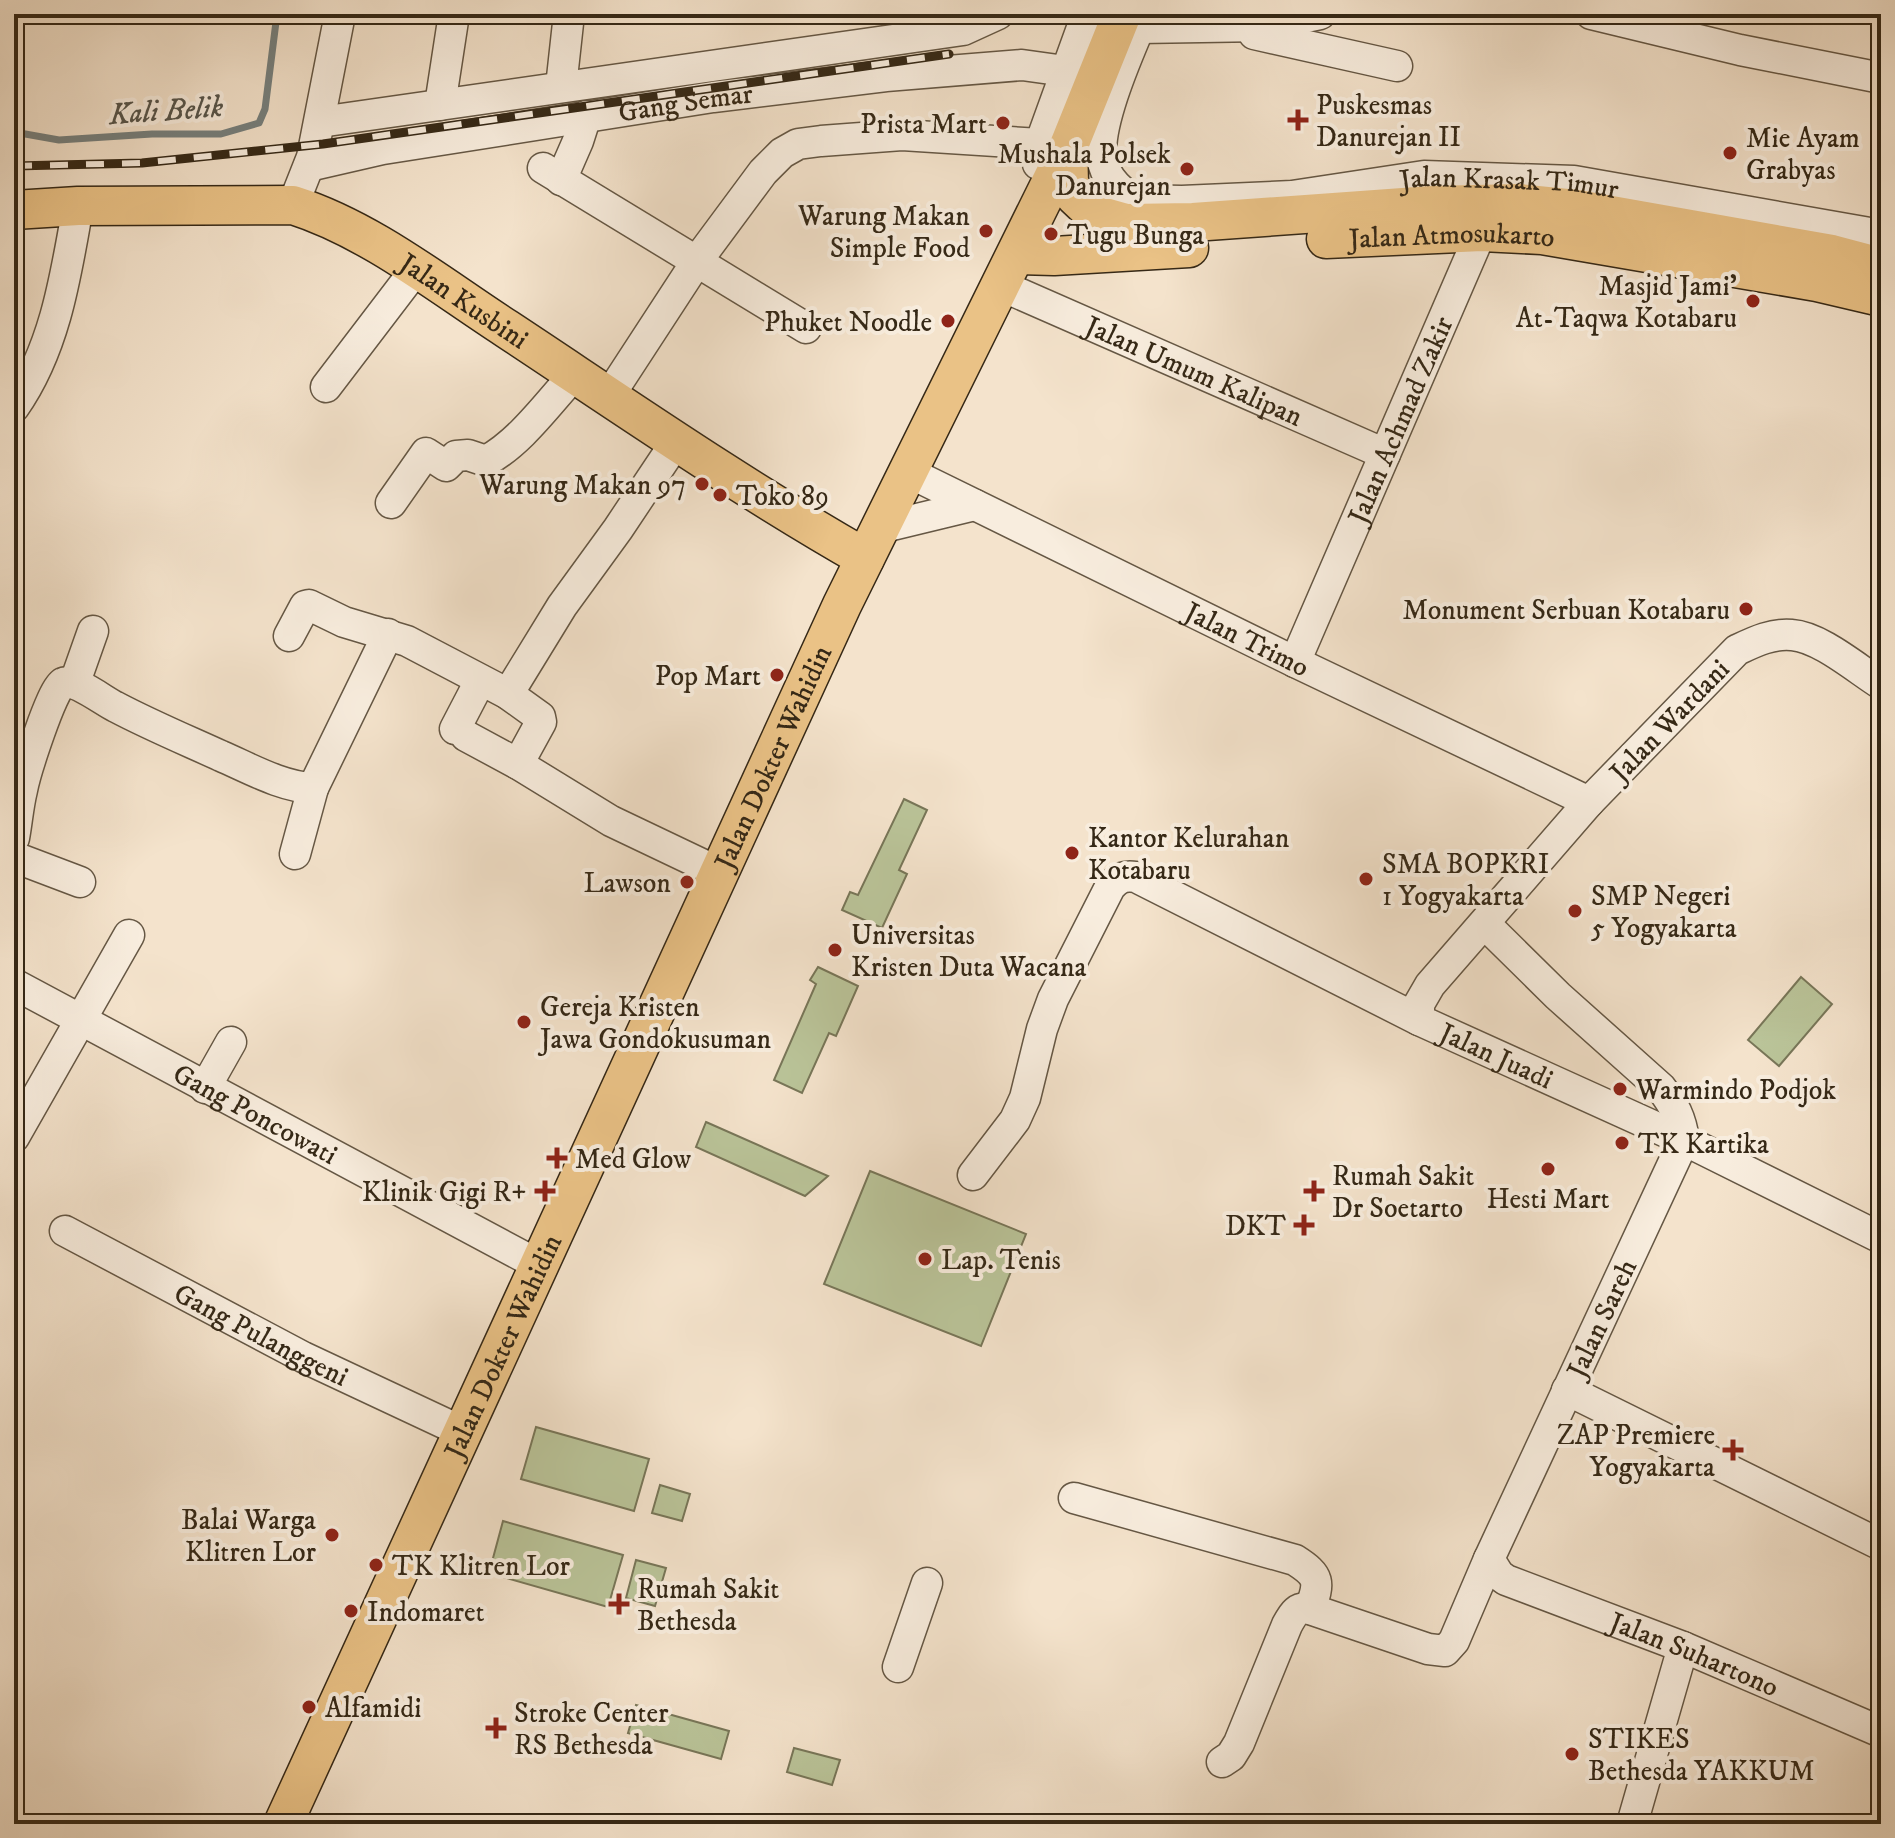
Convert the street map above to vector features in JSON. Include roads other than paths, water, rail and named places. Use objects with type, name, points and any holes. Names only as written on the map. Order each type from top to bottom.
[{"type":"main road","name":"Jalan Dokter Wahidin","points":[[283,1824],[842,605],[1017,254],[1054,146],[1108,17]]},
{"type":"main road","name":"Jalan Atmosukarto","points":[[1054,146],[1075,196],[1094,214],[1126,223],[1193,222],[1431,205],[1493,204],[1573,239],[1871,264]]},
{"type":"main road","name":"Jalan Atmosukarto","points":[[1017,254],[1054,256],[1414,234],[1493,204]]},
{"type":"main road","name":"Jalan Kusbini","points":[[14,210],[78,206],[293,205],[325,215],[416,269],[789,514],[872,543]]},
{"type":"street","points":[[293,205],[309,166],[320,122],[340,14]]},
{"type":"street","points":[[440,105],[454,14]]},
{"type":"street","points":[[561,87],[569,14]]},
{"type":"street","points":[[320,122],[963,30],[998,14]]},
{"type":"street","points":[[1108,17],[1221,27],[1264,26],[1320,14]]},
{"type":"street","points":[[1591,14],[1740,50],[1881,78]]},
{"type":"street","points":[[609,396],[697,261],[763,172],[782,153],[798,144],[902,135],[1054,146],[1065,71],[1108,17]]},
{"type":"street","points":[[1108,17],[1110,106],[1101,154],[1109,177],[1133,200]]},
{"type":"street","points":[[1221,27],[1397,66]]},
{"type":"street","name":"Gang Semar","points":[[309,166],[383,149],[713,97],[886,76],[1022,65],[1065,71]]},
{"type":"street","points":[[586,116],[578,141],[552,174],[806,328]]},
{"type":"street","name":"Jalan Krasak Timur","points":[[1133,200],[1292,196],[1424,176],[1493,204],[1574,181],[1619,187],[1871,264]]},
{"type":"street","name":"Jalan Atmosukarto","points":[[1133,200],[1193,222]]},
{"type":"street","name":"Jalan Achmad Zakir","points":[[1295,662],[1493,204]]},
{"type":"street","points":[[14,407],[44,352],[72,243],[78,206]]},
{"type":"street","name":"Jalan Umum Kalipan","points":[[1017,254],[1385,454]]},
{"type":"street","points":[[326,387],[416,269]]},
{"type":"street","points":[[391,503],[426,453],[446,466],[456,456],[468,455],[486,461],[496,455],[513,442],[575,374]]},
{"type":"street","points":[[508,694],[562,606],[676,442]]},
{"type":"street","name":"Jalan Trimo","points":[[908,472],[1589,802]]},
{"type":"street","points":[[872,543],[975,505]]},
{"type":"street","points":[[289,636],[298,616],[309,605],[344,622],[407,641],[508,694],[540,717],[541,722],[518,764]]},
{"type":"street","points":[[75,682],[93,631]]},
{"type":"street","points":[[295,854],[313,788],[388,634]]},
{"type":"street","name":"Jalan Wardani","points":[[1589,802],[1737,650],[1759,640],[1784,635],[1809,639],[1881,684]]},
{"type":"street","points":[[14,838],[22,788],[51,700],[59,685],[66,681],[75,682],[137,718],[249,768],[295,786],[313,788]]},
{"type":"street","points":[[480,681],[461,733],[611,821],[718,872]]},
{"type":"street","name":"Jalan Juadi","points":[[1589,802],[1430,985],[1419,1004],[1419,1020],[1684,1140],[1881,1238]]},
{"type":"street","points":[[14,857],[80,882]]},
{"type":"street","points":[[973,1175],[1015,1120],[1025,1098],[1042,1029],[1053,999],[1110,887],[1126,875],[1136,877],[1419,1020]]},
{"type":"street","points":[[1485,924],[1558,996],[1661,1088],[1678,1114],[1684,1140]]},
{"type":"street","points":[[14,1137],[129,935]]},
{"type":"street","name":"Gang Poncowati","points":[[14,984],[539,1265]]},
{"type":"street","points":[[205,1088],[231,1042]]},
{"type":"street","name":"Jalan Sareh","points":[[1310,1609],[1428,1649],[1445,1651],[1454,1641],[1498,1569],[1567,1390],[1684,1140]]},
{"type":"street","name":"Gang Pulanggeni","points":[[65,1231],[303,1357],[463,1432]]},
{"type":"street","points":[[1567,1390],[1881,1545]]},
{"type":"street","points":[[1074,1498],[1295,1560],[1312,1571],[1317,1590],[1310,1609],[1297,1609],[1287,1625],[1239,1743],[1231,1756],[1222,1762]]},
{"type":"street","name":"Jalan Suhartono","points":[[1498,1569],[1881,1732]]},
{"type":"street","points":[[898,1667],[927,1583]]},
{"type":"street","points":[[1632,1824],[1683,1647]]},
{"type":"waterway","name":"Kali Belik","points":[[14,132],[59,140],[152,134],[221,134],[259,123],[265,109],[277,14]]},
{"type":"railway","points":[[14,166],[142,163],[323,144],[949,54]]},
{"type":"place","name":"Puskesmas Danurejan II","points":[[1298,120]]},
{"type":"place","name":"Prista Mart","points":[[1003,123]]},
{"type":"place","name":"Mie Ayam Grabyas","points":[[1730,153]]},
{"type":"place","name":"Mushala Polsek Danurejan","points":[[1187,169]]},
{"type":"place","name":"Warung Makan Simple Food","points":[[986,231]]},
{"type":"place","name":"Tugu Bunga","points":[[1051,234]]},
{"type":"place","name":"Masjid Jami' At-Taqwa Kotabaru","points":[[1753,301]]},
{"type":"place","name":"Phuket Noodle","points":[[948,321]]},
{"type":"place","name":"Warung Makan 97","points":[[702,484]]},
{"type":"place","name":"Toko 89","points":[[720,495]]},
{"type":"place","name":"Monument Serbuan Kotabaru","points":[[1746,609]]},
{"type":"place","name":"Pop Mart","points":[[777,675]]},
{"type":"place","name":"Kantor Kelurahan Kotabaru","points":[[1072,853]]},
{"type":"place","name":"SMA BOPKRI 1 Yogyakarta","points":[[1366,879]]},
{"type":"place","name":"Lawson","points":[[687,882]]},
{"type":"place","name":"SMP Negeri 5 Yogyakarta","points":[[1575,911]]},
{"type":"place","name":"Universitas Kristen Duta Wacana","points":[[835,950]]},
{"type":"place","name":"Gereja Kristen Jawa Gondokusuman","points":[[524,1022]]},
{"type":"place","name":"Warmindo Podjok","points":[[1620,1089]]},
{"type":"place","name":"TK Kartika","points":[[1622,1143]]},
{"type":"place","name":"Med Glow","points":[[557,1158]]},
{"type":"place","name":"Hesti Mart","points":[[1548,1169]]},
{"type":"place","name":"Klinik Gigi R+","points":[[545,1191]]},
{"type":"place","name":"Rumah Sakit Dr Soetarto","points":[[1314,1191]]},
{"type":"place","name":"DKT","points":[[1304,1225]]},
{"type":"place","name":"Lap. Tenis","points":[[925,1259]]},
{"type":"place","name":"ZAP Premiere Yogyakarta","points":[[1733,1450]]},
{"type":"place","name":"Balai Warga Klitren Lor","points":[[332,1535]]},
{"type":"place","name":"TK Klitren Lor","points":[[376,1565]]},
{"type":"place","name":"Rumah Sakit Bethesda","points":[[619,1604]]},
{"type":"place","name":"Indomaret","points":[[351,1611]]},
{"type":"place","name":"Alfamidi","points":[[309,1707]]},
{"type":"place","name":"Stroke Center RS Bethesda","points":[[496,1728]]},
{"type":"place","name":"STIKES Bethesda YAKKUM","points":[[1572,1754]]}]
